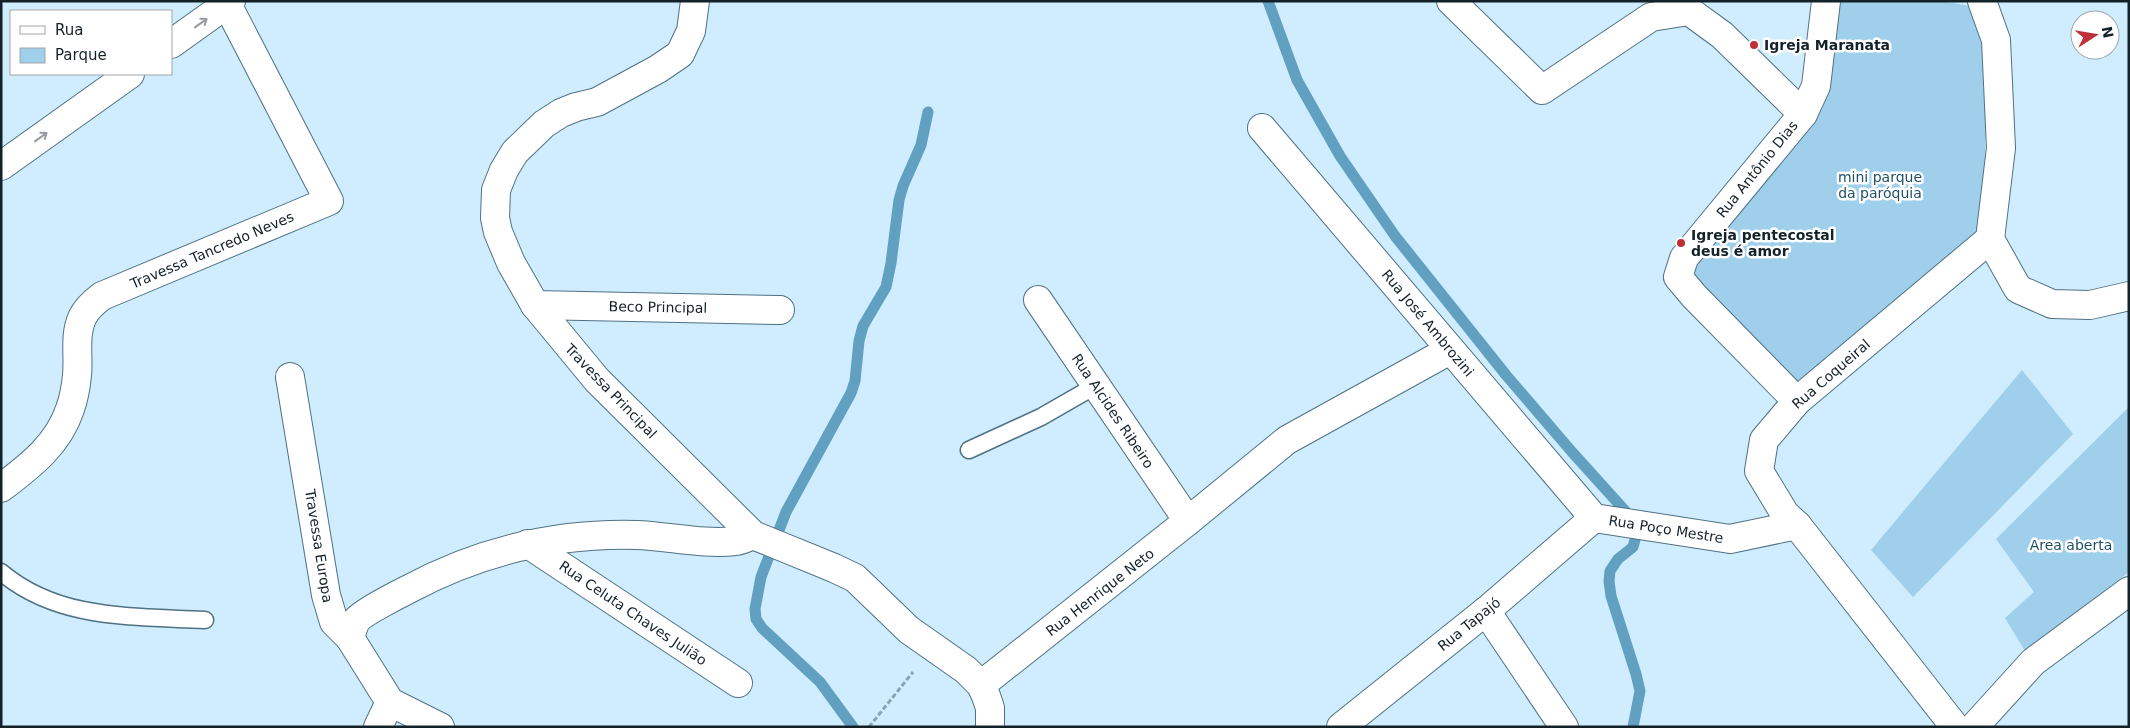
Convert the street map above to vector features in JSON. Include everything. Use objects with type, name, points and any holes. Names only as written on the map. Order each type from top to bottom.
[{"type":"street","name":"Travessa Principal","points":[[694,1],[691,31],[680,54],[658,69],[597,102],[576,107],[544,124],[515,152],[504,170],[496,190],[494,218],[511,263],[536,305],[596,380],[753,535]]},
{"type":"street","points":[[1451,1],[1542,90],[1651,17],[1689,11],[1722,35],[1803,114]]},
{"type":"street","name":"Rua Antônio Dias","points":[[1797,401],[1694,296],[1678,277],[1684,258],[1803,114],[1816,86],[1826,1]]},
{"type":"street","points":[[1982,1],[1996,40],[2001,148],[1990,239],[2018,289],[2052,304],[2090,305],[2129,296]]},
{"type":"street","points":[[172,43],[229,3]]},
{"type":"street","name":"Travessa Tancredo Neves","points":[[1,488],[37,461],[64,424],[77,375],[78,334],[82,318],[90,306],[102,296],[329,201],[229,3]]},
{"type":"street","points":[[1,166],[129,75]]},
{"type":"street","name":"Rua José Ambrozini","points":[[1262,128],[1594,518]]},
{"type":"street","name":"Rua Coqueiral","points":[[1956,727],[1797,525],[1785,514],[1759,471],[1764,440],[1797,401],[1990,239]]},
{"type":"street","name":"Rua Alcides Ribeiro","points":[[1038,300],[1188,522]]},
{"type":"street","name":"Beco Principal","points":[[536,305],[780,310]]},
{"type":"street","name":"Rua Henrique Neto","points":[[982,685],[1188,522],[1287,440],[1450,350]]},
{"type":"street","name":"Travessa Europa","points":[[290,376],[328,605],[334,622],[350,638],[390,702]]},
{"type":"street","name":"Rua Poço Mestre","points":[[1594,518],[1730,539],[1797,525]]},
{"type":"street","name":"Rua Tapajó","points":[[1341,727],[1486,611],[1594,518]]},
{"type":"street","name":"Rua Celuta Chaves Julião","points":[[350,638],[357,620],[400,594],[459,566],[528,544],[563,539],[634,535],[736,541],[753,535]]},
{"type":"street","points":[[753,535],[855,578],[909,630],[932,648],[966,670],[982,685],[990,708],[990,727]]},
{"type":"street","name":"Rua Celuta Chaves Julião","points":[[528,544],[738,683]]},
{"type":"street","points":[[1974,727],[2033,662],[2129,591]]},
{"type":"street","points":[[1486,611],[1564,727]]},
{"type":"street","points":[[378,727],[390,702],[440,727]]},
{"type":"lane","points":[[969,450],[1041,417],[1095,386]]},
{"type":"lane","points":[[1,572],[43,598],[80,611],[206,620]]},
{"type":"path","points":[[868,727],[932,648]]},
{"type":"green space","name":"mini parque da paróquia","points":[[1836,1],[1942,1],[1975,7],[1989,41],[1982,235],[1798,391],[1689,275],[1824,88]]},
{"type":"green space","points":[[2022,370],[2073,434],[1913,597],[1871,550]]},
{"type":"green space","name":"Area aberta","points":[[2129,407],[2129,572],[2025,651],[2005,618],[2034,592],[1996,539]]},
{"type":"waterway","points":[[1268,1],[1297,80],[1340,156],[1395,236],[1506,375],[1628,514],[1636,536],[1633,547],[1618,559],[1610,571],[1609,581],[1611,596],[1640,691],[1633,727]]},
{"type":"waterway","points":[[853,727],[820,682],[762,628],[756,619],[755,609],[761,577],[786,512],[851,393],[855,381],[859,341],[863,326],[886,287],[899,200],[921,145],[928,112]]},
{"type":"place","name":"Igreja Maranata","points":[[1754,45]]},
{"type":"place","name":"Igreja pentecostal deus é amor","points":[[1681,243]]}]
